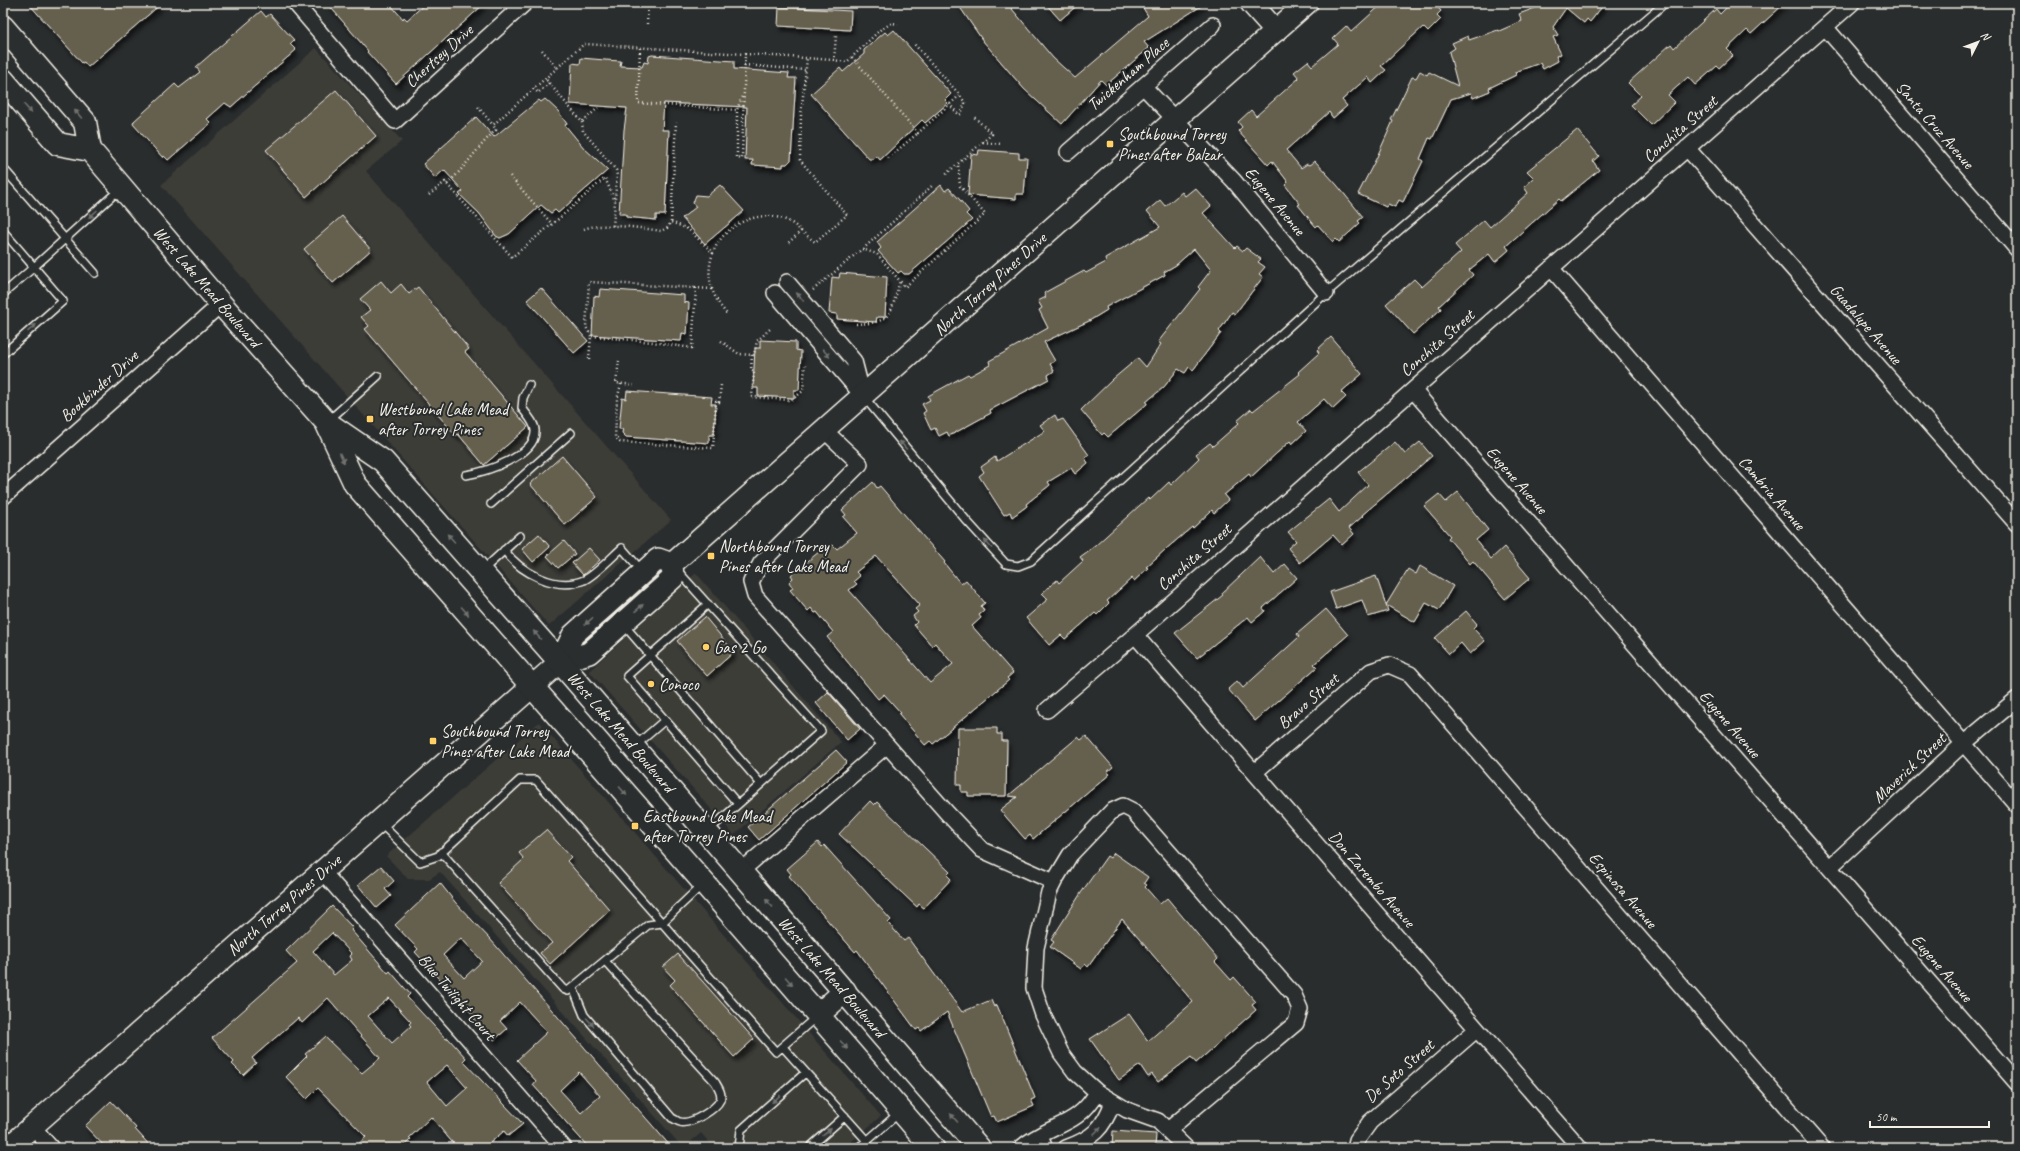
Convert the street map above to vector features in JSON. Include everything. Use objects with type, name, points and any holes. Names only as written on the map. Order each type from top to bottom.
[{"type":"main road","points":[[1251,3],[1276,31]]},
{"type":"main road","name":"North Torrey Pines Drive","points":[[672,564],[1308,3]]},
{"type":"main road","name":"West Lake Mead Boulevard","points":[[3,27],[85,122],[90,150],[221,304],[326,422],[383,461],[481,571],[707,831],[979,1148]]},
{"type":"main road","points":[[3,80],[58,144],[90,150]]},
{"type":"main road","name":"West Lake Mead Boulevard","points":[[326,422],[354,484],[704,883],[933,1148]]},
{"type":"main road","name":"North Torrey Pines Drive","points":[[8,1148],[533,687],[560,662],[573,635],[643,572],[658,559],[672,564]]},
{"type":"main road","name":"North Torrey Pines Drive","points":[[560,662],[589,653],[673,578],[672,564]]},
{"type":"main road","points":[[818,1015],[845,991]]},
{"type":"street","name":"Chertsey Drive","points":[[295,3],[395,121],[525,3]]},
{"type":"street","name":"Conchita Street","points":[[1047,710],[1135,635],[1852,3]]},
{"type":"street","name":"Twickenham Place","points":[[1068,152],[1213,25]]},
{"type":"street","name":"Santa Cruz Avenue","points":[[1825,27],[2017,249]]},
{"type":"street","name":"Eugene Avenue","points":[[1143,86],[1234,181],[1326,293]]},
{"type":"street","name":"Guadalupe Avenue","points":[[1687,148],[2017,524]]},
{"type":"street","name":"Cambria Avenue","points":[[1551,268],[2017,805]]},
{"type":"street","points":[[787,282],[854,361],[863,396]]},
{"type":"street","points":[[775,293],[863,396]]},
{"type":"street","name":"Bookbinder Drive","points":[[3,497],[221,304]]},
{"type":"street","name":"Eugene Avenue","points":[[1413,390],[2017,1083]]},
{"type":"street","points":[[824,430],[860,464],[761,563],[751,582],[755,596],[982,850],[1054,882]]},
{"type":"street","name":"Don Zarembo Avenue","points":[[1135,635],[1255,772],[1476,1030],[1580,1148]]},
{"type":"street","name":"Bravo Street","points":[[1255,772],[1371,671],[1389,665]]},
{"type":"street","name":"Espinosa Avenue","points":[[1389,665],[1410,674],[1822,1148]]},
{"type":"street","name":"Maverick Street","points":[[1830,867],[1963,744],[2017,699]]},
{"type":"street","points":[[741,871],[887,744]]},
{"type":"street","points":[[1168,1130],[1296,1023],[1300,1009],[1294,995],[1133,811],[1123,806],[1112,811],[1070,855],[1049,892],[1036,948],[1034,988],[1043,1015],[1061,1053],[1075,1072],[1097,1092],[1113,1102],[1127,1110],[1158,1121],[1186,1148]]},
{"type":"street","name":"Blue Twilight Court","points":[[322,871],[564,1148]]},
{"type":"street","name":"De Soto Street","points":[[1355,1148],[1357,1140],[1370,1122],[1476,1030]]},
{"type":"street","points":[[1021,1148],[1043,1133],[1071,1121],[1084,1112],[1097,1092]]},
{"type":"street","points":[[1066,1148],[1091,1137],[1102,1127],[1113,1102]]},
{"type":"street","points":[[32,1126],[51,1148]]},
{"type":"lane","points":[[863,396],[966,520],[1006,564],[1018,566],[1031,561],[1326,293],[1665,3]]},
{"type":"lane","points":[[3,168],[95,273]]},
{"type":"lane","points":[[3,294],[122,188]]},
{"type":"lane","points":[[3,231],[63,301],[3,354]]},
{"type":"lane","points":[[810,334],[822,324]]},
{"type":"lane","points":[[326,422],[378,376]]},
{"type":"lane","points":[[466,476],[485,472],[506,463],[529,446],[536,433],[534,426],[522,408],[523,398],[529,385]]},
{"type":"lane","points":[[491,504],[571,433]]},
{"type":"lane","points":[[481,571],[520,536]]},
{"type":"lane","points":[[504,550],[512,561],[523,569],[545,579],[568,584],[585,580],[622,548],[643,572]]},
{"type":"lane","points":[[672,564],[821,731],[707,831]]},
{"type":"lane","points":[[708,604],[627,676],[738,804]]},
{"type":"lane","points":[[622,623],[761,784]]},
{"type":"lane","points":[[634,747],[665,720]]},
{"type":"lane","points":[[379,822],[420,862],[431,859],[441,852],[520,780],[536,780],[776,1052],[818,1015]]},
{"type":"lane","points":[[441,852],[562,989],[568,991],[648,925],[662,922],[704,883]]},
{"type":"lane","points":[[573,988],[584,1015],[672,1118],[681,1122],[697,1118],[712,1109],[720,1099],[720,1092],[715,1082],[606,961]]},
{"type":"lane","points":[[783,1047],[867,1141]]},
{"type":"lane","points":[[739,1148],[741,1130],[805,1073]]},
{"type":"lane","points":[[858,1148],[901,1112]]},
{"type":"lane","points":[[809,1148],[845,1116]]},
{"type":"lane","points":[[1043,1133],[1049,1148]]},
{"type":"path","points":[[647,24],[648,3]]},
{"type":"path","points":[[693,3],[774,5],[775,3]]},
{"type":"path","points":[[493,125],[584,44],[807,58],[847,62],[880,30],[892,23],[898,24]]},
{"type":"path","points":[[833,60],[836,36]]},
{"type":"path","points":[[914,44],[960,95],[965,103],[961,114],[959,115],[949,104]]},
{"type":"path","points":[[640,48],[638,103],[737,110]]},
{"type":"path","points":[[542,50],[557,68]]},
{"type":"path","points":[[742,96],[744,98],[742,159],[737,158],[737,110],[742,96],[745,54]]},
{"type":"path","points":[[852,57],[918,133]]},
{"type":"path","points":[[727,314],[715,299],[712,289],[710,269],[713,252],[721,237],[728,230],[755,217],[766,216],[786,220],[814,242],[847,215],[800,160],[801,115],[807,58]]},
{"type":"path","points":[[744,65],[805,70]]},
{"type":"path","points":[[545,78],[582,122],[583,131],[616,170],[617,176],[613,227]]},
{"type":"path","points":[[534,88],[538,93],[550,83]]},
{"type":"path","points":[[888,158],[960,95]]},
{"type":"path","points":[[429,195],[445,182],[447,184],[458,174],[482,144],[496,130],[478,107]]},
{"type":"path","points":[[582,122],[598,108]]},
{"type":"path","points":[[946,174],[992,134],[974,116]]},
{"type":"path","points":[[584,229],[589,227],[613,227],[646,228],[661,231],[667,228],[671,222],[676,122]]},
{"type":"path","points":[[982,142],[1001,144]]},
{"type":"path","points":[[862,249],[877,254],[905,287],[985,214],[960,186],[958,163]]},
{"type":"path","points":[[510,176],[552,224]]},
{"type":"path","points":[[447,184],[512,257],[605,178],[615,203]]},
{"type":"path","points":[[810,293],[862,249],[933,185]]},
{"type":"path","points":[[671,222],[688,229],[713,252]]},
{"type":"path","points":[[787,244],[801,231]]},
{"type":"path","points":[[856,324],[872,324],[885,320],[889,315],[900,280]]},
{"type":"path","points":[[589,359],[591,336],[586,327],[590,282],[712,289]]},
{"type":"path","points":[[591,336],[652,342],[692,350],[696,288]]},
{"type":"path","points":[[770,329],[757,341],[754,355],[752,355],[751,370],[754,371],[752,397],[788,400],[793,399],[803,391],[805,365]]},
{"type":"path","points":[[721,341],[739,354],[752,355]]},
{"type":"path","points":[[619,361],[616,383],[634,385]]},
{"type":"path","points":[[621,384],[617,400],[616,440],[620,442],[713,448],[716,401],[719,402],[721,385]]},
{"type":"shaded area","points":[[316,48],[402,141],[366,171],[671,520],[549,626],[161,185]]},
{"type":"shaded area","points":[[696,573],[841,742],[734,835],[589,671]]},
{"type":"shaded area","points":[[539,722],[881,1116],[844,1148],[714,1148],[701,1133],[683,1148],[440,872],[429,879],[408,879],[386,856]]},
{"type":"building","points":[[28,3],[162,3],[88,67],[84,62],[82,63]]},
{"type":"building","points":[[327,3],[389,3],[403,19],[404,17],[407,20],[426,3],[485,3],[396,84],[367,52],[368,51]]},
{"type":"building","points":[[957,3],[1007,3],[1053,58],[1075,78],[1148,16],[1140,3],[1206,3],[1144,42],[1149,48],[1106,85],[1101,80],[1062,124],[1024,89],[983,41]]},
{"type":"building","points":[[1045,3],[1080,3],[1060,20]]},
{"type":"building","points":[[1383,3],[1434,3],[1441,11],[1437,15],[1441,19],[1428,32],[1423,27],[1400,48],[1381,66],[1386,70],[1372,83],[1368,77],[1342,100],[1347,106],[1333,118],[1329,112],[1286,150],[1301,168],[1315,161],[1363,217],[1358,221],[1360,223],[1339,242],[1336,239],[1333,242],[1318,225],[1316,227],[1298,205],[1300,204],[1285,185],[1288,182],[1272,161],[1268,165],[1238,131],[1242,127],[1238,122],[1251,110],[1256,116],[1299,78],[1294,72],[1308,61],[1312,66],[1338,44],[1333,38],[1346,26],[1351,32]]},
{"type":"building","points":[[1548,3],[1605,3],[1590,22],[1587,19],[1584,23],[1566,8],[1553,27],[1558,35],[1553,37],[1561,54],[1556,56],[1558,61],[1543,69],[1540,63],[1515,72],[1516,75],[1489,88],[1490,91],[1473,98],[1471,93],[1451,99],[1432,139],[1429,138],[1420,159],[1423,161],[1403,202],[1399,200],[1395,207],[1388,204],[1386,207],[1358,194],[1376,159],[1393,121],[1391,120],[1412,77],[1416,78],[1420,71],[1427,75],[1429,72],[1458,86],[1449,52],[1455,48],[1452,43],[1468,36],[1469,40],[1498,30],[1499,31],[1522,21],[1519,14]]},
{"type":"building","points":[[1731,3],[1785,3],[1751,34],[1747,30],[1727,49],[1733,55],[1719,68],[1717,66],[1695,85],[1688,77],[1668,95],[1675,102],[1651,125],[1631,105],[1641,96],[1628,83],[1671,44],[1674,48],[1716,9],[1720,14]]},
{"type":"building","points":[[779,7],[851,11],[850,30],[778,26]]},
{"type":"building","points":[[261,11],[266,17],[270,14],[294,40],[290,44],[296,50],[231,107],[225,103],[207,119],[211,123],[168,160],[164,156],[163,158],[133,124],[134,121],[175,84],[179,88],[200,72],[196,67]]},
{"type":"building","points":[[894,30],[951,94],[945,100],[948,103],[925,123],[922,120],[880,160],[877,156],[874,159],[869,159],[811,94],[840,68],[843,72],[864,54],[864,50],[885,32],[888,35]]},
{"type":"building","points":[[649,56],[734,61],[734,69],[789,73],[788,78],[796,78],[791,160],[787,164],[783,164],[783,167],[752,165],[753,160],[745,160],[747,107],[664,103],[662,130],[669,130],[665,215],[656,215],[656,220],[626,217],[626,214],[619,214],[624,130],[627,108],[570,104],[572,63],[580,64],[581,58],[621,61],[620,66],[642,67],[644,62],[648,63]]},
{"type":"building","points":[[336,90],[376,136],[306,197],[266,150]]},
{"type":"building","points":[[545,99],[558,111],[567,124],[565,125],[584,148],[608,170],[558,213],[555,210],[551,213],[541,205],[509,234],[500,238],[496,236],[479,213],[459,194],[463,191],[444,170],[435,178],[423,164],[476,117],[494,137],[539,100],[541,102]]},
{"type":"building","points":[[1577,130],[1599,156],[1593,161],[1599,170],[1561,201],[1559,199],[1506,246],[1509,250],[1495,262],[1489,254],[1469,270],[1473,275],[1439,306],[1441,309],[1413,334],[1386,304],[1414,279],[1422,287],[1461,252],[1455,245],[1484,220],[1490,227],[1528,193],[1524,187],[1534,178],[1527,171]]},
{"type":"building","points":[[979,150],[1019,153],[1019,158],[1027,158],[1024,194],[1016,194],[1016,199],[968,195],[971,154],[978,155]]},
{"type":"building","points":[[720,185],[744,211],[705,244],[682,218],[696,207],[693,203],[696,195],[707,196]]},
{"type":"building","points":[[941,185],[945,191],[949,188],[960,200],[969,211],[966,214],[972,220],[909,274],[904,274],[901,271],[898,273],[878,251],[881,248],[877,242]]},
{"type":"building","points":[[1195,188],[1211,206],[1203,213],[1235,248],[1237,246],[1243,251],[1246,248],[1261,259],[1258,262],[1265,267],[1259,274],[1263,277],[1235,314],[1232,312],[1219,331],[1221,333],[1193,370],[1189,367],[1185,373],[1178,369],[1164,387],[1146,402],[1147,404],[1108,437],[1104,433],[1102,435],[1081,410],[1113,379],[1138,358],[1146,367],[1161,344],[1158,342],[1200,289],[1198,287],[1211,270],[1194,249],[1176,265],[1164,272],[1165,275],[1106,307],[1107,310],[1089,321],[1044,342],[1055,361],[1050,364],[1054,371],[1048,375],[1049,379],[990,410],[991,413],[949,436],[947,432],[939,436],[935,428],[931,430],[923,413],[926,411],[922,404],[930,400],[928,396],[968,374],[970,376],[990,365],[989,361],[1048,328],[1039,310],[1042,308],[1038,301],[1046,297],[1044,293],[1084,271],[1086,273],[1106,262],[1105,258],[1160,227],[1147,211],[1160,200],[1165,206],[1182,192],[1185,196]]},
{"type":"building","points":[[342,216],[371,250],[333,283],[304,249]]},
{"type":"building","points":[[840,273],[887,277],[885,317],[877,317],[876,322],[837,319],[837,314],[829,313],[832,277],[839,278]]},
{"type":"building","points":[[381,281],[391,293],[401,284],[409,294],[418,287],[469,349],[465,352],[528,427],[484,465],[458,434],[456,436],[365,329],[369,326],[361,317],[370,310],[360,299]]},
{"type":"building","points":[[541,288],[588,341],[574,353],[527,300]]},
{"type":"building","points":[[600,289],[684,295],[684,302],[689,303],[687,334],[682,333],[681,341],[592,335],[594,296],[599,297]]},
{"type":"building","points":[[1331,337],[1362,374],[1341,392],[1346,397],[1333,409],[1324,399],[1298,422],[1306,431],[1292,444],[1290,441],[1251,477],[1249,474],[1224,495],[1228,500],[1214,513],[1212,510],[1193,528],[1192,527],[1166,549],[1146,567],[1148,568],[1134,581],[1132,578],[1107,601],[1109,603],[1097,615],[1095,613],[1065,639],[1061,635],[1049,645],[1026,618],[1048,599],[1042,593],[1057,580],[1059,583],[1083,561],[1080,557],[1095,546],[1148,498],[1150,500],[1169,482],[1171,485],[1199,458],[1196,454],[1210,443],[1213,446],[1239,423],[1237,421],[1251,409],[1253,411],[1300,374],[1298,372],[1319,353],[1317,350]]},
{"type":"building","points":[[760,340],[796,342],[796,350],[801,351],[799,390],[794,390],[794,398],[758,396],[758,388],[753,388],[755,348],[760,348]]},
{"type":"building","points":[[627,391],[712,397],[711,404],[716,404],[714,435],[709,435],[709,443],[626,437],[622,433],[623,429],[619,429],[622,398],[626,399]]},
{"type":"building","points":[[1055,415],[1058,421],[1063,419],[1089,455],[1085,458],[1088,463],[1075,474],[1071,468],[1048,482],[1050,485],[1026,504],[1027,506],[1012,517],[1010,512],[1004,515],[979,476],[984,472],[981,467],[995,457],[997,461],[1045,431],[1040,425]]},
{"type":"building","points":[[1395,442],[1405,454],[1420,442],[1432,456],[1362,515],[1363,516],[1349,528],[1354,534],[1342,545],[1333,535],[1300,563],[1288,548],[1296,541],[1288,532],[1329,499],[1339,512],[1368,485],[1358,472]]},
{"type":"building","points":[[562,456],[597,497],[565,525],[530,484]]},
{"type":"building","points":[[873,482],[877,488],[880,486],[945,562],[944,563],[961,584],[966,580],[985,603],[981,606],[984,611],[979,615],[981,618],[972,626],[1013,673],[1007,678],[1009,680],[933,744],[930,741],[925,745],[899,714],[901,713],[884,694],[878,699],[827,637],[833,632],[817,612],[815,613],[811,608],[808,611],[790,590],[793,588],[789,582],[793,578],[791,575],[826,546],[828,548],[833,545],[837,549],[857,533],[843,517],[846,515],[842,510]],"holes":[[[876,556],[920,605],[915,609],[918,612],[913,616],[917,622],[914,625],[932,646],[935,643],[953,664],[930,683],[849,590],[857,584],[854,581],[860,576],[856,572]]]},
{"type":"building","points":[[1458,492],[1488,530],[1476,540],[1491,559],[1504,547],[1530,578],[1505,599],[1473,561],[1470,564],[1448,538],[1450,536],[1424,506],[1439,494],[1446,502]]},
{"type":"building","points":[[539,534],[550,547],[533,562],[522,549]]},
{"type":"building","points":[[564,541],[575,554],[558,568],[547,556]]},
{"type":"building","points":[[589,548],[600,560],[583,575],[572,563]]},
{"type":"building","points":[[1260,557],[1274,574],[1285,564],[1297,578],[1263,608],[1265,611],[1252,622],[1248,617],[1197,658],[1175,633],[1223,595],[1222,593]]},
{"type":"building","points":[[1420,566],[1453,586],[1439,610],[1426,603],[1415,622],[1386,605],[1408,569],[1416,574]]},
{"type":"building","points":[[1376,576],[1388,611],[1368,617],[1362,600],[1336,609],[1330,592]]},
{"type":"building","points":[[1326,609],[1348,635],[1314,664],[1317,667],[1255,721],[1228,689],[1237,681],[1243,688],[1299,637],[1297,634]]},
{"type":"building","points":[[1466,611],[1477,624],[1473,628],[1485,641],[1470,654],[1461,643],[1449,654],[1435,638]]},
{"type":"building","name":"Gas 2 Go","points":[[705,617],[734,652],[707,676],[677,641]]},
{"type":"building","points":[[828,692],[860,729],[847,740],[816,703]]},
{"type":"building","points":[[958,728],[997,728],[997,734],[1002,734],[1002,741],[1007,741],[1006,796],[968,796],[968,792],[961,792],[961,785],[957,785]]},
{"type":"building","points":[[1086,736],[1113,767],[1107,772],[1110,774],[1033,839],[1030,835],[1025,839],[1000,810],[1017,797],[1008,796],[1078,737],[1081,740]]},
{"type":"building","points":[[836,750],[847,762],[759,840],[748,827]]},
{"type":"building","points":[[870,801],[874,805],[877,802],[950,872],[947,875],[951,879],[924,908],[919,904],[917,907],[839,834]]},
{"type":"building","points":[[546,830],[571,857],[567,861],[610,910],[550,964],[540,953],[552,943],[498,883],[524,859],[519,853]]},
{"type":"building","points":[[818,842],[822,847],[824,845],[891,920],[888,923],[904,941],[908,938],[962,1012],[991,1000],[994,1007],[997,1005],[1035,1098],[1031,1100],[1034,1106],[997,1122],[994,1116],[991,1117],[947,1012],[921,1031],[919,1028],[916,1030],[857,950],[855,952],[789,876],[791,874],[787,869]]},
{"type":"building","points":[[1114,853],[1148,877],[1144,883],[1147,885],[1145,887],[1160,904],[1167,898],[1218,959],[1215,962],[1231,980],[1234,977],[1256,1002],[1252,1005],[1256,1010],[1196,1063],[1191,1057],[1158,1082],[1152,1074],[1148,1077],[1140,1065],[1119,1080],[1090,1039],[1129,1014],[1148,1041],[1193,1002],[1122,919],[1088,967],[1085,964],[1081,969],[1050,947],[1054,942],[1051,940],[1081,893],[1107,856],[1110,858]]},
{"type":"building","points":[[381,866],[394,881],[385,889],[391,896],[377,908],[358,885]]},
{"type":"building","points":[[440,883],[455,902],[490,939],[672,1148],[589,1148],[533,1085],[536,1081],[517,1060],[547,1032],[520,1002],[500,1021],[507,1029],[494,1040],[474,1019],[476,1018],[415,952],[418,949],[395,925]],"holes":[[[461,938],[482,961],[464,978],[443,955]],[[579,1072],[600,1096],[581,1113],[560,1090]]]},
{"type":"building","points":[[332,906],[353,928],[351,930],[388,973],[390,971],[410,994],[407,997],[466,1058],[463,1061],[523,1124],[508,1136],[504,1131],[484,1148],[457,1148],[431,1117],[409,1138],[411,1139],[402,1148],[354,1148],[366,1137],[318,1088],[307,1099],[286,1077],[307,1056],[305,1054],[325,1037],[362,1073],[380,1058],[328,998],[302,1023],[298,1018],[252,1058],[256,1063],[243,1075],[232,1064],[234,1062],[212,1038],[297,963],[286,951]],"holes":[[[332,933],[352,954],[350,956],[352,960],[334,975],[313,951]],[[389,998],[411,1022],[409,1024],[411,1026],[392,1043],[368,1016]],[[447,1065],[467,1088],[447,1106],[427,1082]]]},
{"type":"building","points":[[678,954],[754,1039],[734,1057],[670,985],[675,980],[663,967]]},
{"type":"building","points":[[111,1101],[152,1148],[106,1148],[85,1126]]},
{"type":"building","points":[[1113,1131],[1156,1134],[1155,1148],[1112,1148]]},
{"type":"place","name":"Southbound Torrey Pines after Balzar","points":[[1110,144]]},
{"type":"place","name":"Westbound Lake Mead after Torrey Pines","points":[[370,419]]},
{"type":"place","name":"Northbound Torrey Pines after Lake Mead","points":[[711,556]]},
{"type":"place","name":"Gas 2 Go","points":[[706,647]]},
{"type":"place","name":"Conoco","points":[[651,684]]},
{"type":"place","name":"Southbound Torrey Pines after Lake Mead","points":[[433,741]]},
{"type":"place","name":"Eastbound Lake Mead after Torrey Pines","points":[[635,826]]}]
